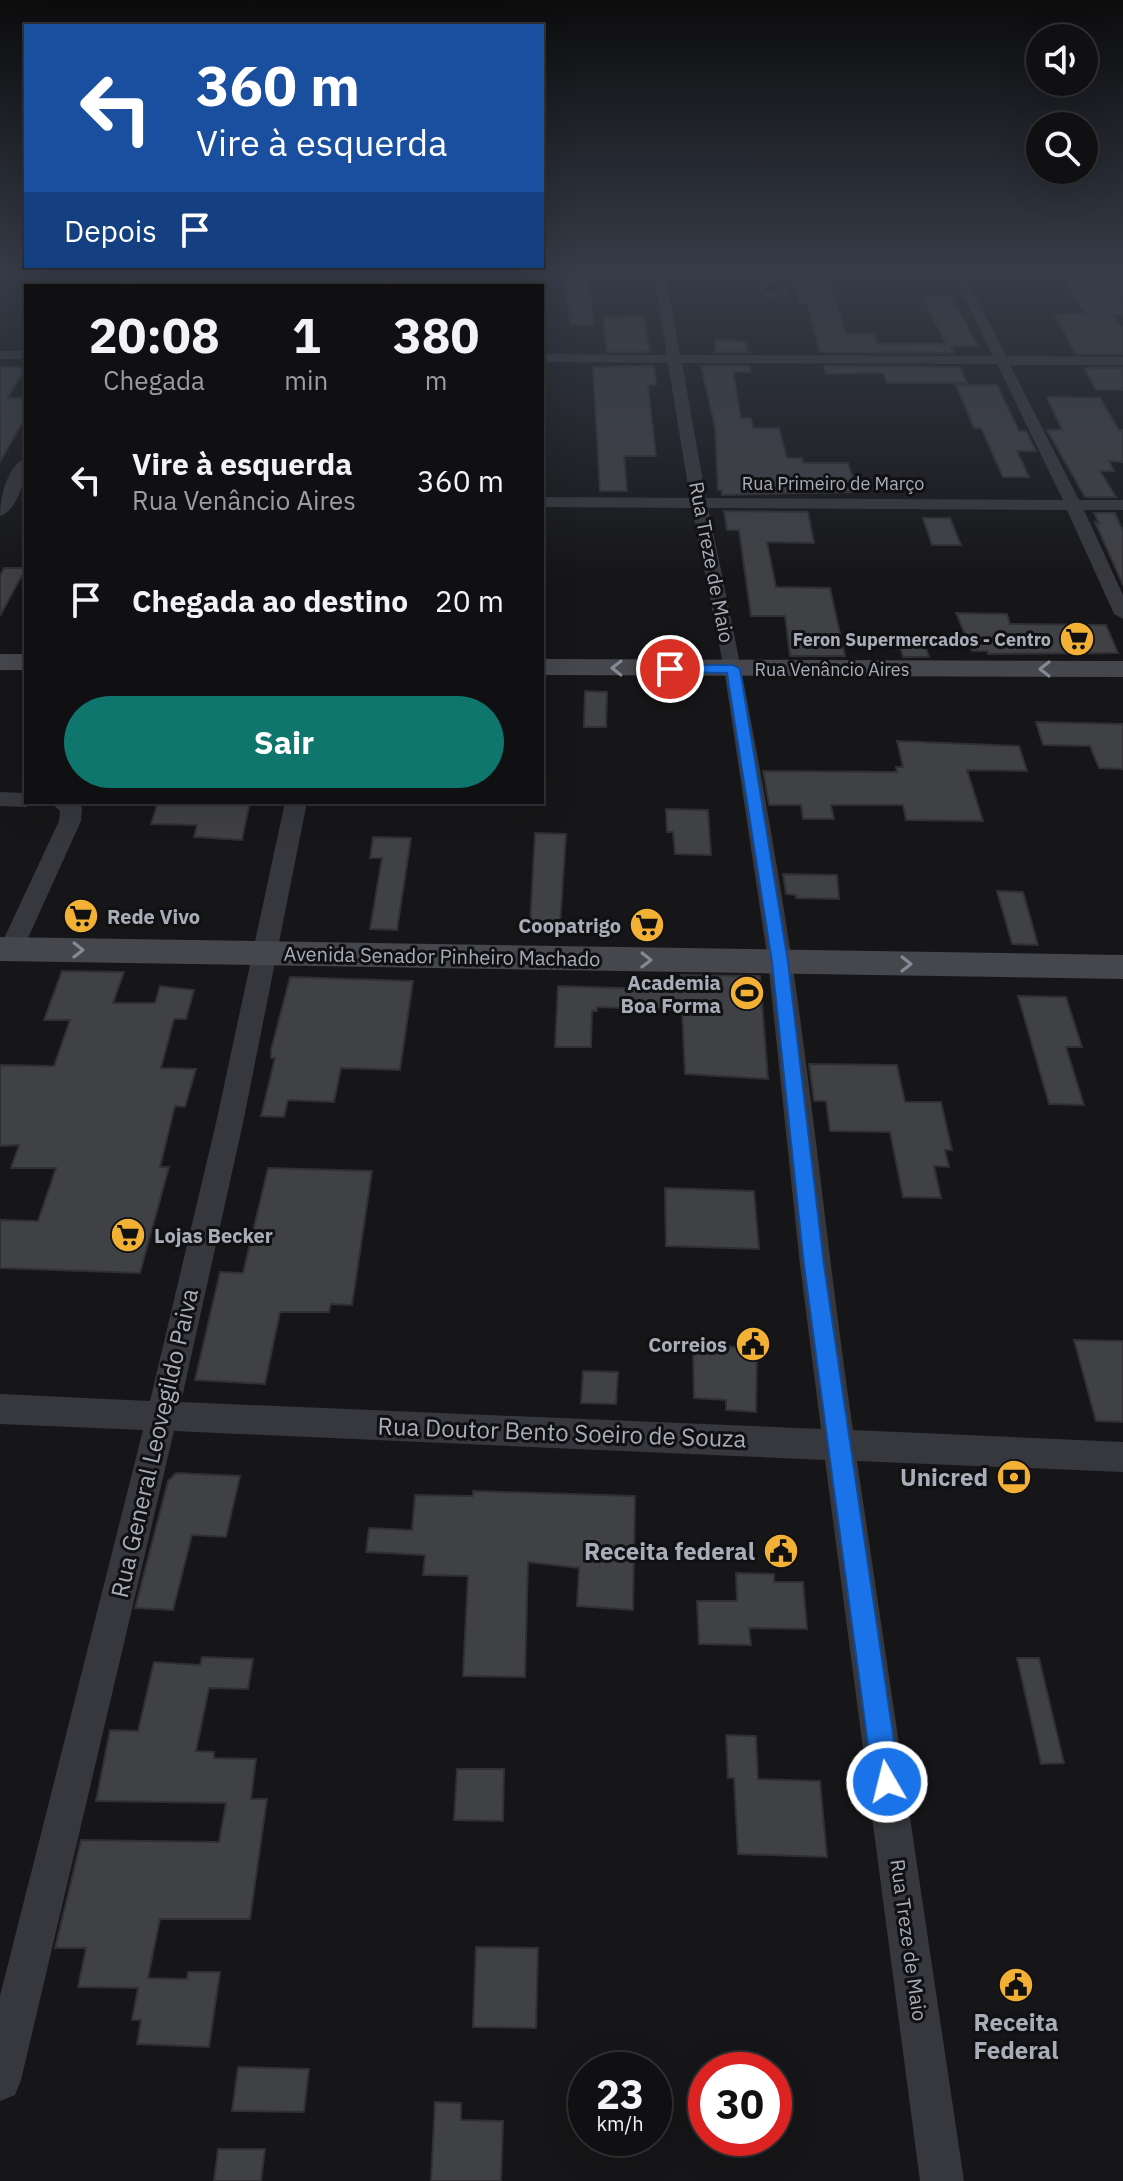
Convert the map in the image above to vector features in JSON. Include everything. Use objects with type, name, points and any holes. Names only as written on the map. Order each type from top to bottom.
[{"type":"main road","points":[[0,662],[24,662]]},
{"type":"main road","name":"Rua Venâncio Aires","points":[[544,667],[1123,669]]},
{"type":"main road","name":"Avenida Senador Pinheiro Machado","points":[[6,949],[1123,967]]},
{"type":"street","name":"Rua Treze de Maio","points":[[678,377],[699,503],[733,669],[780,962],[814,1265],[942,2181]]},
{"type":"street","points":[[1011,377],[1123,614]]},
{"type":"street","points":[[2,505],[24,466]]},
{"type":"street","points":[[2,505],[24,502]]},
{"type":"street","name":"Rua Primeiro de Março","points":[[544,502],[1123,505]]},
{"type":"street","points":[[0,799],[24,800]]},
{"type":"street","points":[[6,949],[70,821],[71,808],[64,804]]},
{"type":"street","name":"Rua General Leovegildo Paiva","points":[[0,2080],[162,1415],[266,953],[296,804]]},
{"type":"street","name":"Rua Doutor Bento Soeiro de Souza","points":[[0,1409],[1123,1457]]},
{"type":"building","points":[[0,377],[20,377],[8,398],[24,398],[24,420],[0,462]]},
{"type":"building","points":[[594,377],[655,377],[656,385],[648,385],[656,456],[624,456],[627,491],[600,491]]},
{"type":"building","points":[[703,377],[734,377],[741,418],[751,418],[753,428],[779,428],[787,458],[802,458],[803,463],[848,463],[857,492],[722,495],[722,490],[718,490],[715,427]]},
{"type":"building","points":[[885,377],[964,377],[967,383],[887,383]]},
{"type":"building","points":[[1089,377],[1123,377],[1123,390],[1096,390]]},
{"type":"building","points":[[956,385],[997,385],[1019,431],[1026,431],[1036,451],[1017,451],[1029,477],[1003,477],[981,428],[974,428]]},
{"type":"building","points":[[1047,397],[1100,398],[1119,430],[1123,430],[1123,462],[1109,461],[1114,471],[1100,471],[1116,497],[1085,497],[1047,430],[1062,430]]},
{"type":"building","points":[[724,511],[808,512],[814,543],[767,542],[776,587],[830,588],[845,656],[790,656],[785,616],[751,616],[739,530],[727,530]]},
{"type":"building","points":[[1094,513],[1115,513],[1123,531],[1123,585],[1095,522],[1099,523]]},
{"type":"building","points":[[923,518],[950,518],[961,545],[932,545]]},
{"type":"building","points":[[4,568],[24,568],[0,616],[0,576]]},
{"type":"building","points":[[956,613],[1007,614],[1010,624],[1106,625],[1118,653],[988,654],[987,651],[972,651]]},
{"type":"building","points":[[897,636],[922,636],[929,657],[903,657]]},
{"type":"building","points":[[585,691],[607,692],[606,727],[584,727]]},
{"type":"building","points":[[1036,722],[1123,724],[1123,769],[1099,768],[1090,746],[1043,745]]},
{"type":"building","points":[[897,741],[1019,746],[1027,771],[967,770],[983,821],[906,820],[903,805],[831,805],[834,819],[803,819],[801,805],[769,805],[763,771],[897,772],[896,767],[903,767]]},
{"type":"building","points":[[157,804],[250,804],[242,840],[194,837],[197,825],[151,824]]},
{"type":"building","points":[[666,809],[708,810],[711,855],[675,854],[673,832],[667,832]]},
{"type":"building","points":[[535,833],[566,834],[560,926],[530,925]]},
{"type":"building","points":[[373,837],[411,838],[397,930],[370,929],[382,858],[370,858]]},
{"type":"building","points":[[783,874],[837,875],[839,899],[796,898],[796,895],[786,894]]},
{"type":"building","points":[[997,891],[1023,892],[1038,945],[1012,944]]},
{"type":"building","points":[[62,971],[124,972],[113,1003],[155,1003],[160,986],[194,990],[186,1019],[174,1019],[161,1068],[196,1069],[185,1107],[175,1106],[160,1167],[169,1167],[140,1273],[0,1268],[0,1220],[38,1221],[56,1168],[11,1168],[19,1145],[0,1146],[0,1065],[54,1066],[70,1020],[44,1020]]},
{"type":"building","points":[[681,975],[760,976],[768,1079],[685,1074],[682,1010],[597,1007],[597,1011],[592,1011],[591,1047],[555,1047],[558,986],[681,990]]},
{"type":"building","points":[[290,977],[413,981],[400,1070],[341,1068],[334,1102],[288,1100],[284,1117],[261,1116],[275,1058],[271,1058],[271,1050]]},
{"type":"building","points":[[1018,996],[1066,997],[1082,1047],[1066,1047],[1084,1105],[1049,1104]]},
{"type":"building","points":[[809,1064],[897,1065],[905,1102],[941,1102],[952,1150],[945,1150],[949,1167],[934,1166],[941,1198],[903,1197],[890,1132],[830,1131],[826,1101],[814,1101]]},
{"type":"building","points":[[268,1168],[372,1171],[352,1305],[331,1304],[329,1312],[280,1312],[265,1384],[195,1380],[220,1272],[243,1273]]},
{"type":"building","points":[[665,1188],[754,1191],[759,1249],[666,1246]]},
{"type":"building","points":[[1074,1340],[1123,1341],[1123,1422],[1096,1421]]},
{"type":"building","points":[[693,1345],[757,1348],[756,1412],[726,1410],[726,1400],[694,1398]]},
{"type":"building","points":[[583,1371],[618,1372],[616,1404],[581,1403]]},
{"type":"building","points":[[176,1473],[240,1476],[226,1537],[192,1535],[173,1610],[135,1608],[168,1481]]},
{"type":"building","points":[[473,1491],[635,1496],[633,1610],[577,1606],[579,1568],[528,1562],[525,1677],[463,1676],[468,1576],[423,1575],[425,1555],[366,1552],[369,1528],[412,1530],[415,1495],[473,1496]]},
{"type":"building","points":[[736,1573],[774,1574],[774,1582],[803,1582],[807,1629],[749,1628],[751,1645],[699,1644],[697,1601],[737,1601]]},
{"type":"building","points":[[202,1657],[253,1659],[248,1689],[209,1688],[196,1751],[214,1752],[214,1758],[256,1759],[251,1799],[267,1799],[250,1919],[160,1919],[148,1978],[187,1979],[188,1972],[220,1972],[209,2047],[137,2044],[141,2020],[132,2020],[138,1988],[78,1987],[86,1948],[55,1948],[81,1840],[219,1842],[226,1803],[96,1801],[110,1730],[138,1731],[154,1662],[200,1665]]},
{"type":"building","points":[[1017,1658],[1039,1658],[1064,1763],[1041,1764]]},
{"type":"building","points":[[726,1735],[756,1736],[758,1779],[820,1781],[827,1857],[738,1854],[734,1778],[728,1778]]},
{"type":"building","points":[[457,1769],[504,1769],[503,1821],[454,1820]]},
{"type":"building","points":[[476,1947],[538,1948],[536,2028],[473,2027]]},
{"type":"building","points":[[238,2067],[309,2069],[304,2112],[232,2111]]},
{"type":"building","points":[[435,2102],[461,2103],[461,2120],[503,2121],[501,2181],[431,2181]]},
{"type":"building","points":[[218,2149],[265,2149],[261,2181],[214,2181]]},
{"type":"place","name":"Feron Supermercados - Centro","points":[[1077,639]]},
{"type":"place","name":"Rede Vivo","points":[[81,916]]},
{"type":"place","name":"Coopatrigo","points":[[647,925]]},
{"type":"place","name":"Academia Boa Forma","points":[[747,993]]},
{"type":"place","name":"Lojas Becker","points":[[128,1235]]},
{"type":"place","name":"Correios","points":[[753,1344]]},
{"type":"place","name":"Unicred","points":[[1014,1477]]},
{"type":"place","name":"Receita federal","points":[[781,1551]]},
{"type":"place","name":"Receita Federal","points":[[1016,1985]]},
{"type":"route","points":[[670,669],[733,669],[780,962],[814,1265],[887,1782]]}]
